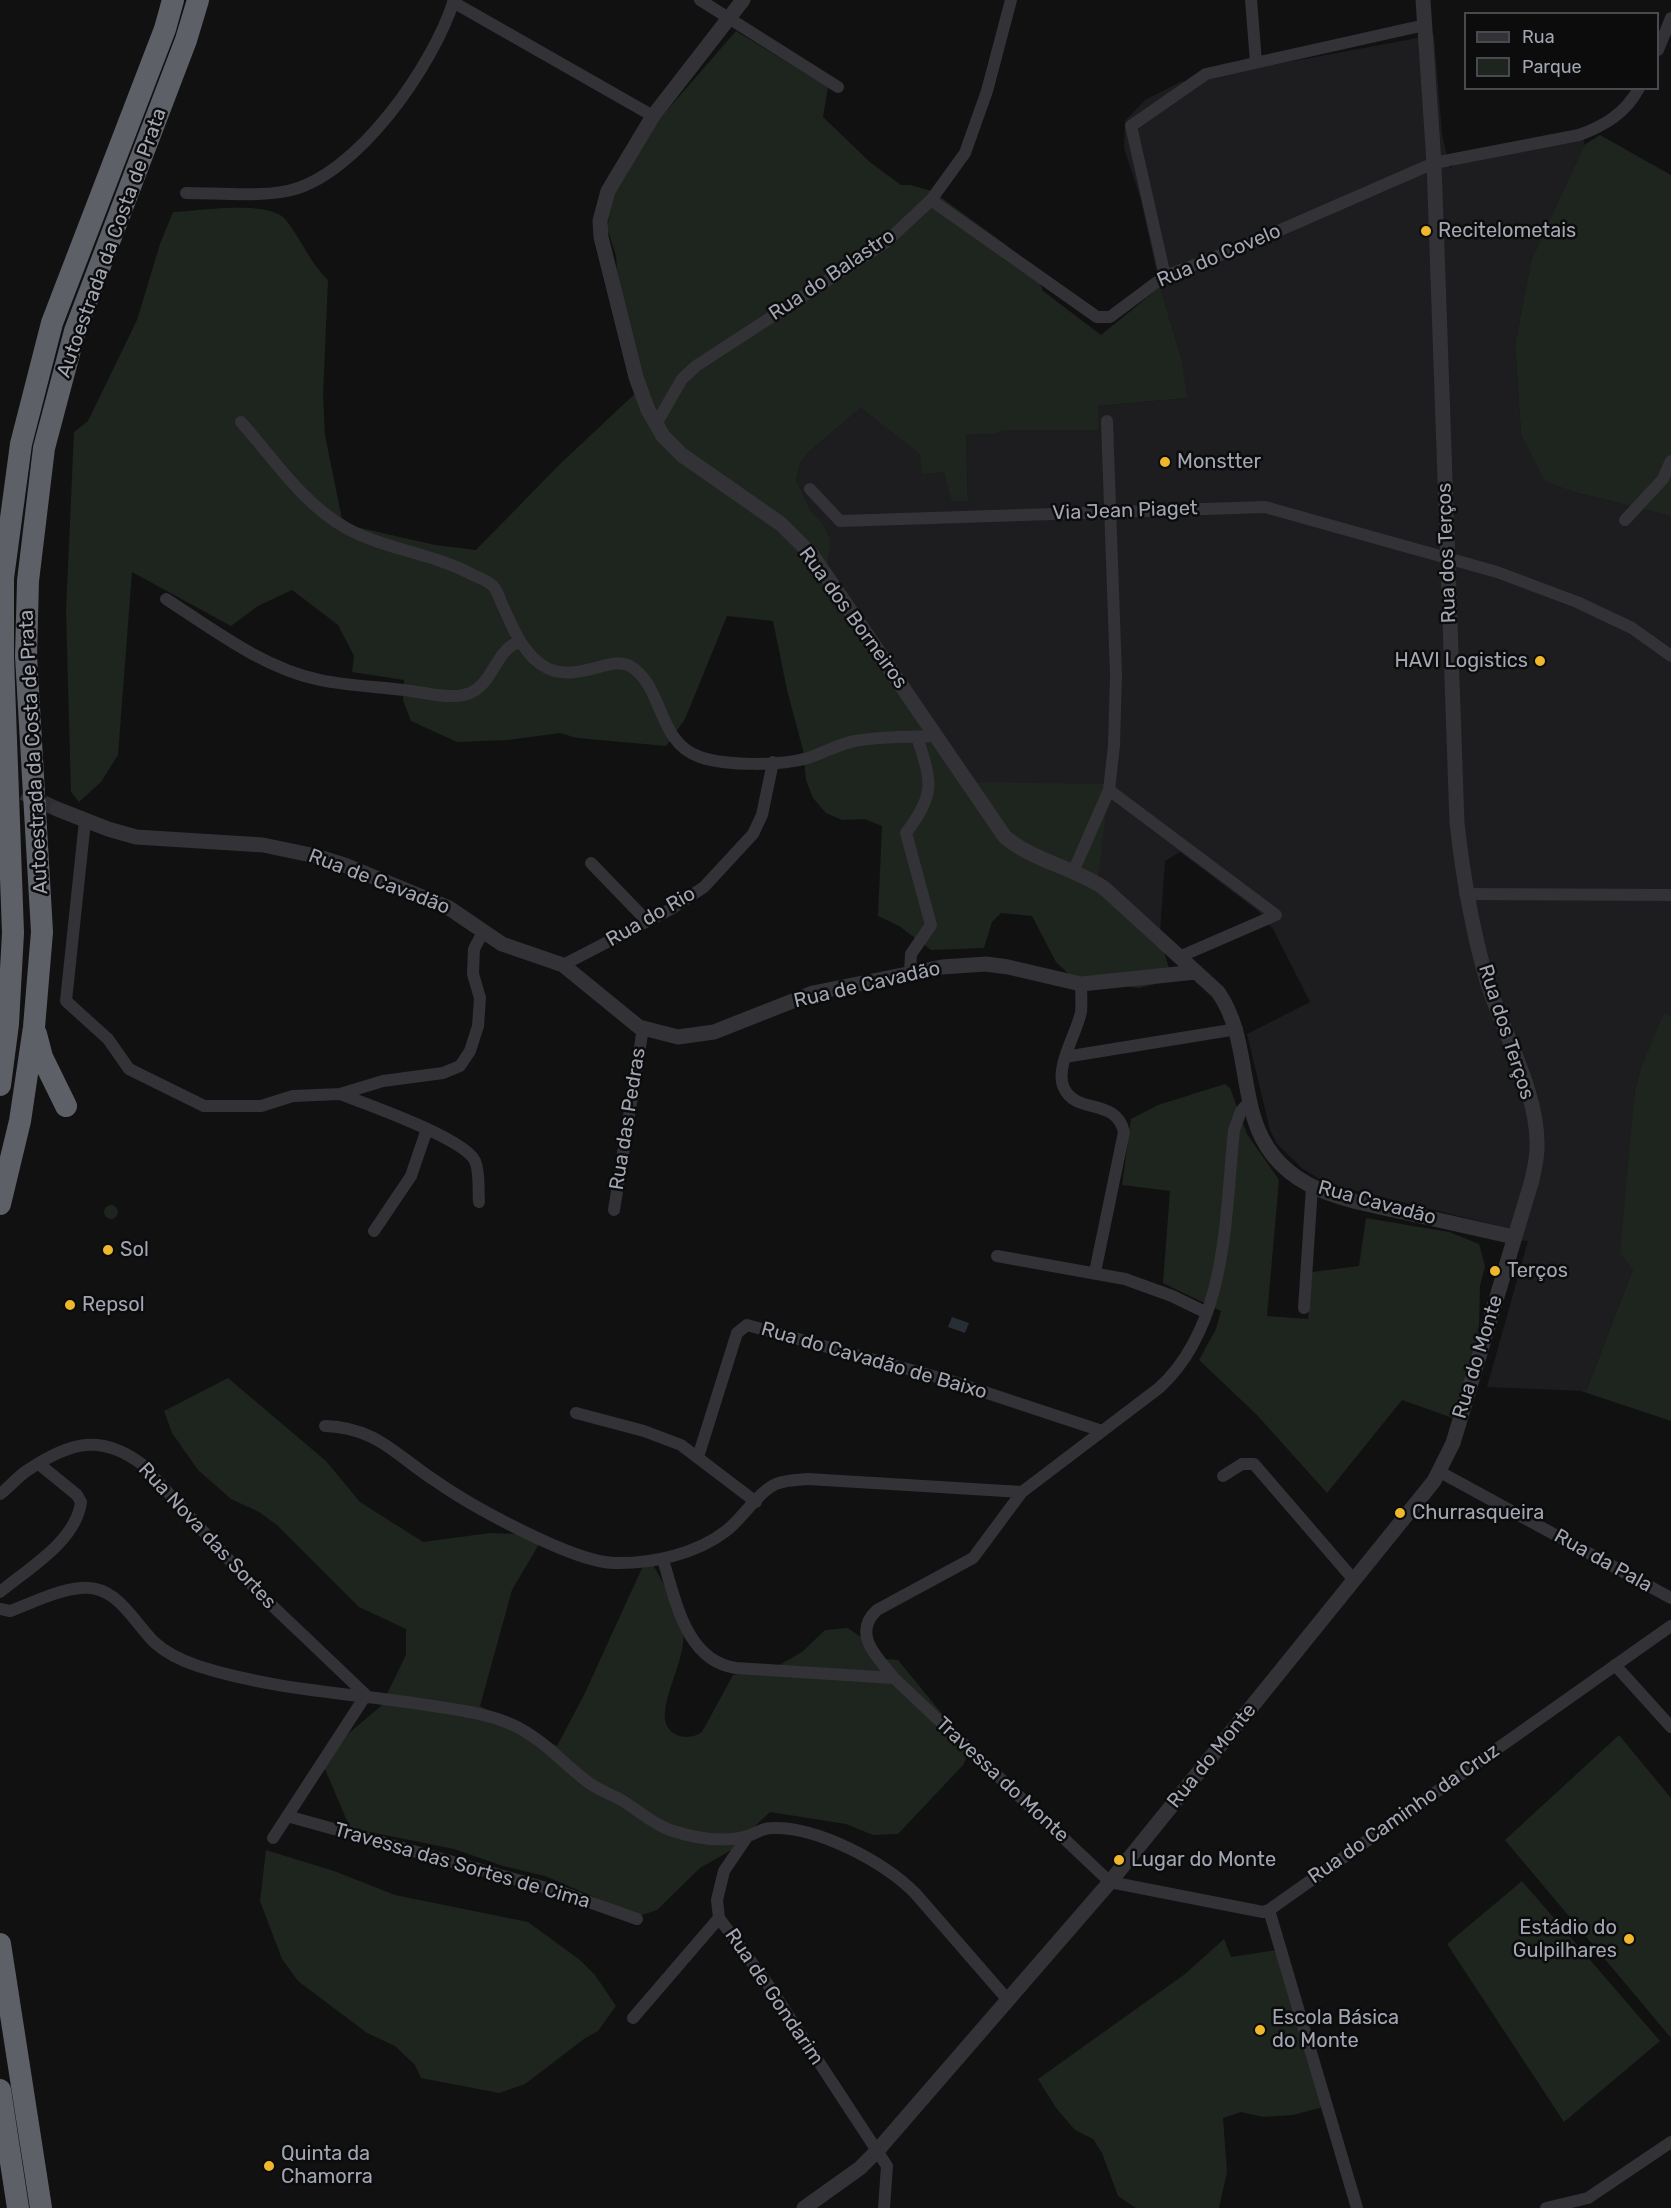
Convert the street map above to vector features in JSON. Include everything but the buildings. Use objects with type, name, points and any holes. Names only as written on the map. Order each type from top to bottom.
[{"type":"highway","name":"Autoestrada da Costa de Prata","points":[[0,1085],[12,933],[3,657],[3,578],[21,444],[52,323],[165,29],[173,0]]},
{"type":"highway","name":"Autoestrada da Costa de Prata","points":[[0,1204],[20,1122],[34,1027],[42,932],[26,656],[28,581],[44,448],[75,331],[186,40],[198,0]]},
{"type":"highway","points":[[34,1027],[42,1057],[66,1106]]},
{"type":"highway","points":[[0,1944],[41,2208]]},
{"type":"highway","points":[[0,2090],[18,2208]]},
{"type":"street","points":[[700,0],[838,87]]},
{"type":"street","name":"Rua dos Borneiros","points":[[743,0],[652,116],[608,191],[600,222],[601,237],[622,329],[641,393],[656,424],[682,455],[781,524],[812,555],[1005,837],[1030,855],[1073,872]]},
{"type":"street","name":"Rua do Balastro","points":[[656,424],[682,379],[696,366],[885,243],[931,200],[964,153],[987,91],[1011,0]]},
{"type":"street","points":[[1251,0],[1256,62]]},
{"type":"street","name":"Rua dos Terços","points":[[1423,0],[1434,163],[1457,823],[1465,894],[1487,982],[1527,1092],[1535,1122],[1537,1148],[1532,1180],[1514,1237]]},
{"type":"street","points":[[186,193],[287,192],[317,180],[345,160],[383,120],[417,78],[434,50],[453,1],[652,116]]},
{"type":"street","points":[[1659,48],[1671,18]]},
{"type":"street","points":[[1165,276],[1131,126],[1206,74],[1425,25]]},
{"type":"street","name":"Rua do Covelo","points":[[931,200],[1097,317],[1110,317],[1165,276],[1239,248],[1434,163],[1579,135],[1599,128],[1617,116],[1637,90]]},
{"type":"street","points":[[1073,872],[1109,790],[1116,709],[1107,421]]},
{"type":"street","points":[[241,422],[306,498],[344,527],[369,540],[451,563],[493,585],[519,642],[545,668],[567,674],[615,663],[628,664],[647,682],[665,724],[676,740],[698,757],[744,764],[773,762],[805,759],[853,741],[937,736]]},
{"type":"street","points":[[1625,520],[1663,479],[1671,461]]},
{"type":"street","name":"Via Jean Piaget","points":[[810,489],[840,521],[1264,507],[1497,572],[1577,602],[1632,628],[1671,656]]},
{"type":"street","points":[[166,599],[254,655],[318,680],[444,695],[468,694],[480,687],[510,645],[519,642]]},
{"type":"street","points":[[910,973],[911,954],[931,925],[906,832],[930,790],[928,770],[917,737]]},
{"type":"street","name":"Rua do Rio","points":[[562,965],[647,921],[704,887],[753,834],[762,815],[773,762]]},
{"type":"street","points":[[1109,790],[1276,915],[1179,957]]},
{"type":"street","name":"Rua de Cavadão","points":[[57,809],[85,821],[136,837],[263,845],[316,856],[434,901],[462,916],[502,944],[562,965],[626,1018],[642,1028],[678,1037],[714,1032],[813,993],[952,965],[986,964],[1081,984],[1196,972]]},
{"type":"street","points":[[85,821],[66,1001],[108,1039],[129,1069],[204,1106],[261,1106],[293,1096],[340,1094],[383,1080],[443,1073],[460,1066],[470,1051],[478,1026],[480,998],[473,974],[474,949],[483,932]]},
{"type":"street","points":[[591,863],[647,921]]},
{"type":"street","name":"Rua Cavadão","points":[[1073,872],[1092,880],[1113,895],[1209,982],[1227,1005],[1237,1029],[1249,1102],[1257,1130],[1271,1154],[1285,1169],[1312,1187],[1360,1203],[1514,1237]]},
{"type":"street","points":[[1465,894],[1671,895]]},
{"type":"street","points":[[1081,984],[1081,1012],[1065,1057],[1061,1077],[1064,1089],[1078,1102],[1114,1113],[1119,1118],[1124,1132],[1095,1272]]},
{"type":"street","name":"Rua das Pedras","points":[[614,1210],[642,1028]]},
{"type":"street","points":[[1065,1057],[1237,1029]]},
{"type":"street","points":[[340,1094],[427,1129],[474,1159],[479,1202]]},
{"type":"street","points":[[325,1426],[348,1427],[371,1435],[438,1483],[578,1556],[612,1563],[663,1560],[726,1531],[774,1485],[808,1479],[1022,1492],[1178,1371],[1190,1353],[1207,1312],[1221,1258],[1234,1130],[1241,1111],[1249,1102]]},
{"type":"street","points":[[374,1231],[411,1176],[427,1129]]},
{"type":"street","points":[[1304,1308],[1312,1187]]},
{"type":"street","name":"Rua do Monte","points":[[804,2208],[860,2168],[877,2151],[1110,1882],[1440,1472],[1453,1443],[1514,1237]]},
{"type":"street","points":[[997,1256],[1095,1272],[1149,1287],[1207,1312]]},
{"type":"street","name":"Rua do Cavadão de Baixo","points":[[698,1457],[737,1333],[747,1325],[951,1381],[1101,1431]]},
{"type":"street","points":[[576,1413],[665,1438],[698,1457],[756,1502]]},
{"type":"street","name":"Rua Nova das Sortes","points":[[0,1494],[27,1470],[56,1453],[96,1443],[126,1452],[143,1465],[261,1595],[366,1695]]},
{"type":"street","points":[[0,1592],[64,1537],[78,1517],[81,1502],[77,1495],[39,1464]]},
{"type":"street","points":[[1223,1476],[1242,1464],[1254,1464],[1354,1580]]},
{"type":"street","name":"Rua da Pala","points":[[1440,1472],[1671,1598]]},
{"type":"street","name":"Travessa do Monte","points":[[1022,1492],[973,1558],[877,1610],[870,1617],[866,1627],[870,1647],[894,1678],[1110,1882]]},
{"type":"street","points":[[663,1560],[691,1637],[700,1650],[718,1663],[736,1668],[894,1678]]},
{"type":"street","points":[[0,1609],[10,1611],[73,1589],[92,1587],[103,1590],[118,1602],[156,1644],[196,1665],[274,1684],[366,1695],[483,1715],[510,1724],[537,1737],[587,1782],[623,1801],[661,1826],[709,1839],[726,1840],[747,1837],[758,1830],[770,1828],[793,1829],[864,1854],[882,1864],[915,1893],[1007,1999]]},
{"type":"street","name":"Rua do Caminho da Cruz","points":[[1269,1910],[1671,1626]]},
{"type":"street","points":[[1616,1665],[1671,1727]]},
{"type":"street","points":[[273,1838],[366,1695]]},
{"type":"street","name":"Travessa das Sortes de Cima","points":[[287,1816],[561,1892],[637,1919]]},
{"type":"street","name":"Rua de Gondarim","points":[[747,1837],[724,1871],[717,1900],[719,1918],[769,1986],[887,2166],[884,2208]]},
{"type":"street","points":[[1110,1882],[1258,1912],[1269,1910],[1357,2208]]},
{"type":"street","points":[[633,2018],[719,1918]]},
{"type":"street","points":[[1546,2208],[1588,2198],[1671,2142]]},
{"type":"shaded area","points":[[1434,35],[1442,134],[1450,168],[1457,163],[1584,140],[1584,145],[1531,261],[1515,345],[1521,434],[1574,492],[1671,516],[1671,1016],[1664,1014],[1641,1067],[1635,1089],[1632,1149],[1633,1269],[1586,1391],[1487,1387],[1528,1241],[1492,1238],[1495,1225],[1328,1184],[1303,1169],[1277,1144],[1270,1130],[1247,1034],[1310,1002],[1273,929],[1258,911],[1180,852],[1165,861],[1160,932],[1155,935],[1009,784],[962,782],[825,582],[831,540],[822,522],[811,511],[796,480],[801,461],[810,451],[861,408],[944,472],[968,501],[966,435],[995,434],[1003,430],[1097,430],[1098,406],[1186,398],[1182,361],[1160,287],[1140,197],[1124,148],[1125,121],[1145,100],[1180,82]]},
{"type":"shaded area","points":[[952,1317],[969,1323],[965,1333],[948,1327]]},
{"type":"green space","points":[[736,31],[828,87],[823,117],[871,163],[901,185],[932,191],[1005,244],[1035,272],[1043,291],[1101,335],[1160,287],[1182,361],[1187,398],[1098,406],[1098,430],[1004,430],[995,434],[966,435],[968,501],[952,501],[944,472],[922,474],[920,454],[861,408],[810,451],[801,461],[796,480],[811,511],[822,522],[831,540],[825,583],[962,782],[1109,784],[1098,879],[1163,949],[1169,968],[1164,982],[1139,988],[1075,980],[1056,962],[1032,916],[1001,913],[992,922],[984,948],[931,950],[899,926],[878,916],[882,826],[864,819],[842,820],[826,813],[813,798],[806,780],[803,750],[787,690],[773,621],[727,616],[685,719],[666,746],[577,738],[560,733],[508,740],[457,742],[411,721],[403,700],[404,680],[352,672],[354,656],[338,625],[292,590],[258,606],[231,626],[132,572],[118,755],[101,782],[79,802],[71,792],[66,611],[74,432],[88,421],[137,320],[160,244],[173,212],[250,208],[277,214],[286,220],[316,266],[328,280],[323,395],[325,435],[343,524],[435,545],[476,550],[560,464],[641,388],[618,285],[616,256],[607,227],[615,191],[642,139]]},
{"type":"green space","points":[[1600,135],[1671,175],[1671,516],[1574,492],[1545,481],[1521,434],[1515,345],[1531,261],[1584,145]]},
{"type":"green space","points":[[1664,1013],[1671,1016],[1671,1421],[1581,1391],[1586,1391],[1633,1269],[1620,1253],[1635,1089],[1641,1067]]},
{"type":"green space","points":[[1225,1084],[1230,1088],[1247,1134],[1279,1180],[1267,1316],[1308,1319],[1312,1272],[1359,1266],[1366,1218],[1449,1232],[1479,1244],[1485,1266],[1480,1286],[1479,1325],[1470,1370],[1453,1418],[1402,1400],[1327,1493],[1257,1415],[1199,1360],[1216,1329],[1221,1311],[1163,1283],[1170,1191],[1122,1185],[1131,1119],[1158,1105]]},
{"type":"green space","points":[[111,1205],[116,1207],[118,1212],[116,1217],[111,1219],[106,1217],[104,1212],[106,1207]]},
{"type":"green space","points":[[228,1378],[326,1461],[360,1502],[423,1542],[490,1533],[542,1535],[542,1539],[512,1590],[480,1706],[557,1746],[584,1695],[648,1555],[673,1601],[683,1626],[680,1659],[665,1712],[667,1726],[676,1735],[689,1737],[702,1732],[733,1675],[776,1667],[802,1652],[825,1630],[848,1628],[862,1638],[875,1658],[898,1660],[970,1748],[964,1764],[898,1834],[873,1835],[846,1824],[770,1812],[753,1828],[742,1844],[700,1868],[657,1910],[639,1916],[545,1876],[503,1866],[454,1849],[350,1828],[322,1762],[349,1733],[381,1706],[406,1655],[406,1629],[359,1607],[277,1525],[259,1512],[231,1499],[198,1470],[172,1433],[164,1411]]},
{"type":"green space","name":"Estádio do Gulpilhares","points":[[1619,1735],[1671,1798],[1671,2038],[1505,1840]]},
{"type":"green space","points":[[266,1850],[334,1871],[395,1895],[528,1922],[580,1960],[595,1975],[616,2006],[598,2031],[525,2084],[499,2093],[421,2078],[415,2065],[395,2046],[367,2033],[298,1981],[282,1959],[260,1901]]},
{"type":"green space","name":"Estádio do Gulpilhares","points":[[1522,1881],[1660,2041],[1564,2122],[1447,1944]]},
{"type":"green space","points":[[1224,1939],[1231,1957],[1277,1950],[1323,2107],[1293,2115],[1263,2117],[1241,2112],[1223,2118],[1227,2172],[1219,2208],[1136,2208],[1118,2196],[1102,2153],[1093,2139],[1075,2130],[1056,2108],[1038,2079],[1185,1974]]},
{"type":"tunnel","points":[[2,783],[57,809]]},
{"type":"place","name":"Recitelometais","points":[[1426,231]]},
{"type":"place","name":"Monstter","points":[[1165,462]]},
{"type":"place","name":"HAVI Logistics","points":[[1540,661]]},
{"type":"place","name":"Sol","points":[[108,1250]]},
{"type":"place","name":"Terços","points":[[1495,1271]]},
{"type":"place","name":"Repsol","points":[[70,1305]]},
{"type":"place","name":"Churrasqueira","points":[[1400,1513]]},
{"type":"place","name":"Lugar do Monte","points":[[1119,1860]]},
{"type":"place","name":"Estádio do Gulpilhares","points":[[1629,1939]]},
{"type":"place","name":"Escola Básica do Monte","points":[[1260,2030]]},
{"type":"place","name":"Quinta da Chamorra","points":[[269,2166]]}]
